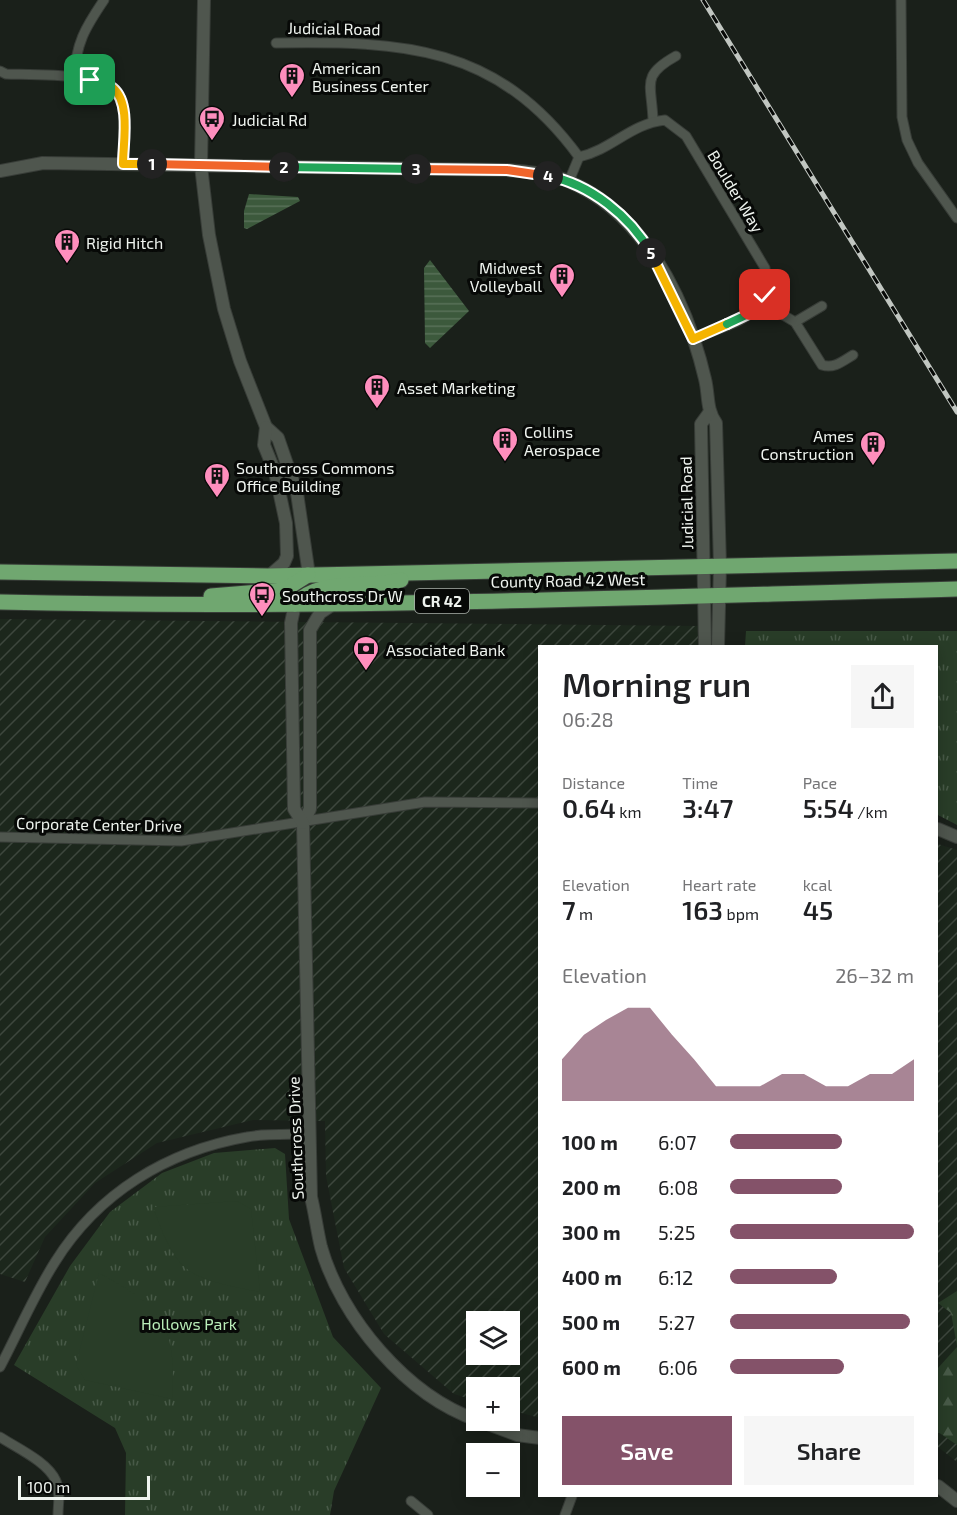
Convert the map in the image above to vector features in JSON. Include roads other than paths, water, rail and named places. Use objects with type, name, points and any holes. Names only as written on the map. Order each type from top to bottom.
[{"type":"highway","name":"County Road 42 West","points":[[0,572],[269,576],[957,561]]},
{"type":"highway","points":[[295,604],[302,596],[317,589],[387,584],[433,573]]},
{"type":"highway","points":[[145,606],[218,595],[284,590],[309,575]]},
{"type":"highway","name":"County Road 42 West","points":[[0,602],[145,606],[295,604],[957,589]]},
{"type":"street","points":[[74,78],[75,55],[81,35],[104,0]]},
{"type":"street","points":[[901,0],[902,117],[907,140],[918,163],[957,218]]},
{"type":"street","points":[[204,1],[201,166],[208,235],[224,309],[240,361],[267,427],[278,438],[297,493],[309,575]]},
{"type":"street","name":"Judicial Road","points":[[276,43],[357,42],[421,49],[459,62],[506,85],[527,101],[560,131],[579,156]]},
{"type":"street","points":[[569,181],[579,156],[600,152],[625,134],[654,121],[650,78],[657,66],[676,56]]},
{"type":"street","points":[[0,71],[6,74],[74,78],[112,87],[119,96],[124,111],[123,164]]},
{"type":"street","name":"Boulder Way","points":[[654,121],[665,120],[686,136],[765,268],[765,295],[761,302]]},
{"type":"street","name":"Judicial Road","points":[[0,171],[43,163],[507,170],[569,181],[612,207],[636,231],[663,275],[693,339],[705,379],[709,413],[716,423],[712,595]]},
{"type":"street","points":[[693,339],[757,310],[761,302],[795,322],[822,365],[837,365],[853,355]]},
{"type":"street","points":[[795,322],[822,306]]},
{"type":"street","points":[[267,427],[264,445],[277,481],[288,539],[284,563],[269,576]]},
{"type":"street","points":[[705,645],[712,595]]},
{"type":"street","points":[[712,595],[718,645]]},
{"type":"street","name":"Southcross Drive","points":[[334,603],[320,613],[312,622],[310,630],[310,809],[303,823],[311,1197],[322,1248],[344,1301],[377,1348],[419,1388],[466,1414]]},
{"type":"street","name":"Southcross Drive","points":[[295,604],[291,623],[294,809],[303,823]]},
{"type":"street","name":"Corporate Center Drive","points":[[0,837],[181,841],[425,802],[538,803]]},
{"type":"street","points":[[938,829],[957,837]]},
{"type":"street","points":[[0,1367],[54,1263],[79,1229],[109,1199],[150,1169],[199,1148],[249,1136],[310,1134]]},
{"type":"street","name":"Southcross Drive","points":[[506,1431],[538,1438]]},
{"type":"street","points":[[0,1437],[46,1468],[56,1480],[59,1492],[58,1515]]},
{"type":"street","points":[[938,1486],[957,1501]]},
{"type":"street","points":[[565,1515],[572,1497]]},
{"type":"street","points":[[411,1501],[428,1515]]},
{"type":"railway","points":[[703,0],[957,412]]},
{"type":"place","name":"American Business Center","points":[[292,99]]},
{"type":"place","name":"Judicial Rd","points":[[212,142]]},
{"type":"place","name":"Rigid Hitch","points":[[67,265]]},
{"type":"place","name":"Midwest Volleyball","points":[[562,299]]},
{"type":"place","name":"Asset Marketing","points":[[377,410]]},
{"type":"place","name":"Collins Aerospace","points":[[505,463]]},
{"type":"place","name":"Ames Construction","points":[[873,467]]},
{"type":"place","name":"Southcross Commons Office Building","points":[[217,499]]},
{"type":"place","name":"Southcross Dr W","points":[[262,618]]},
{"type":"place","name":"Associated Bank","points":[[366,672]]},
{"type":"park label","name":"Hollows Park","points":[[189,1323]]}]
